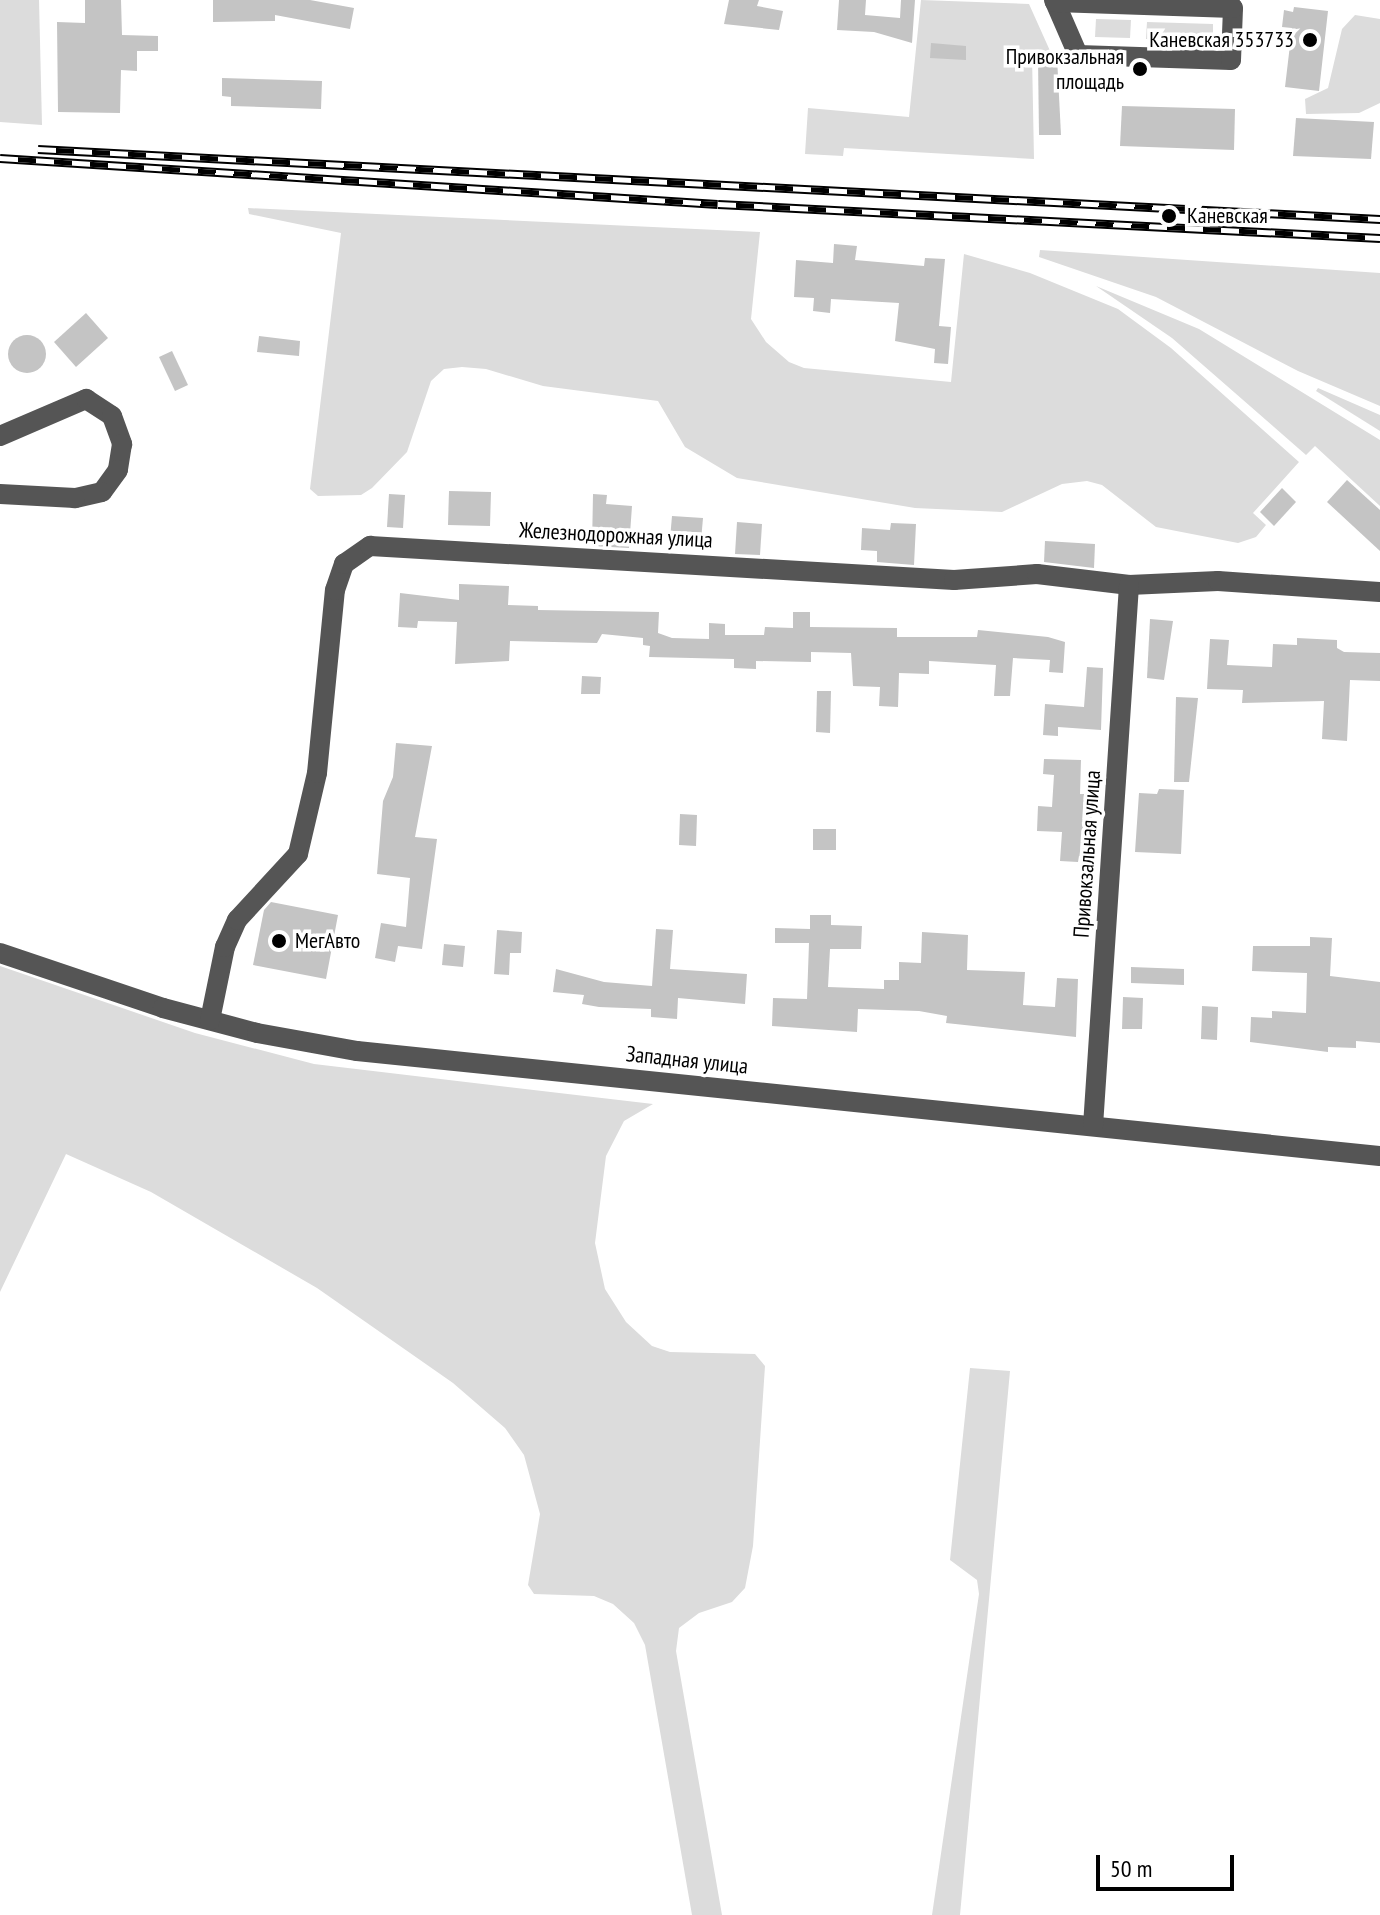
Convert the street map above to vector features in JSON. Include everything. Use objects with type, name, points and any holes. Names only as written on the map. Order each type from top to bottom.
[{"type":"street","points":[[1055,1],[1233,8],[1231,60],[1078,55],[1055,1]]},
{"type":"street","points":[[0,436],[86,399],[112,416],[122,444],[118,470],[102,492],[75,498],[0,494]]},
{"type":"street","name":"Железнодорожная улица","points":[[210,1020],[225,947],[237,920],[298,854],[317,773],[335,590],[344,564],[363,548],[376,545],[954,580],[1037,574],[1129,585],[1218,581],[1380,592]]},
{"type":"street","name":"Привокзальная улица","points":[[1093,1126],[1129,585]]},
{"type":"street","name":"Западная улица","points":[[0,953],[210,1020],[357,1051],[1380,1156]]},
{"type":"shaded area","points":[[0,0],[39,0],[42,125],[0,122]]},
{"type":"shaded area","points":[[921,0],[1029,4],[1051,53],[1032,55],[1034,159],[844,148],[843,156],[805,154],[808,108],[909,117]]},
{"type":"shaded area","points":[[1355,15],[1380,19],[1380,103],[1359,113],[1306,114],[1305,99],[1328,88],[1342,29]]},
{"type":"shaded area","points":[[1096,19],[1131,20],[1130,38],[1095,37]]},
{"type":"shaded area","points":[[1147,22],[1213,24],[1213,41],[1146,39]]},
{"type":"shaded area","points":[[248,208],[760,232],[751,319],[766,342],[789,362],[804,368],[951,382],[964,254],[1030,273],[1118,309],[1171,348],[1299,462],[1253,513],[1266,525],[1256,537],[1238,543],[1156,527],[1102,485],[1087,481],[1062,484],[1002,512],[915,508],[737,478],[685,447],[658,401],[543,386],[486,369],[462,367],[444,369],[431,381],[407,452],[372,488],[361,495],[318,496],[310,489],[341,233],[249,214]]},
{"type":"shaded area","points":[[1040,250],[1380,273],[1380,406],[1298,371],[1156,297],[1039,257]]},
{"type":"shaded area","points":[[1096,286],[1199,329],[1380,440],[1380,506],[1315,446],[1306,455],[1172,338]]},
{"type":"shaded area","points":[[1318,388],[1380,415],[1380,431],[1316,391]]},
{"type":"shaded area","points":[[0,966],[195,1033],[314,1064],[653,1104],[624,1121],[606,1156],[595,1243],[605,1289],[626,1322],[652,1346],[670,1352],[755,1354],[765,1366],[753,1546],[745,1588],[732,1602],[699,1613],[679,1628],[676,1651],[722,1915],[692,1915],[645,1645],[634,1623],[613,1604],[594,1596],[534,1594],[528,1585],[540,1514],[524,1455],[505,1428],[453,1383],[317,1288],[151,1192],[66,1154],[0,1292]]},
{"type":"shaded area","points":[[970,1368],[1010,1371],[960,1915],[932,1915],[979,1594],[977,1580],[950,1560]]},
{"type":"building","points":[[85,0],[121,0],[122,35],[158,36],[158,51],[137,51],[137,71],[121,70],[120,113],[58,112],[57,22],[85,23]]},
{"type":"building","points":[[213,0],[310,0],[354,8],[350,29],[275,15],[275,21],[213,22]]},
{"type":"building","points":[[729,0],[759,0],[757,6],[783,11],[779,30],[724,24]]},
{"type":"building","points":[[839,0],[866,0],[865,15],[900,18],[901,0],[915,0],[912,43],[874,32],[837,30]]},
{"type":"building","points":[[1294,7],[1328,11],[1319,91],[1285,87],[1292,28],[1282,27],[1284,10],[1293,12]]},
{"type":"building","points":[[931,43],[966,46],[966,60],[930,58]]},
{"type":"building","points":[[1057,57],[1061,135],[1039,135],[1038,59]]},
{"type":"building","points":[[222,78],[322,81],[321,109],[231,106],[231,97],[222,96]]},
{"type":"building","name":"Каневская","points":[[1122,106],[1235,109],[1234,150],[1120,146]]},
{"type":"building","points":[[1296,118],[1374,122],[1371,159],[1293,156]]},
{"type":"building","points":[[834,244],[857,246],[855,260],[924,266],[925,258],[945,259],[939,326],[951,327],[948,364],[934,363],[935,349],[895,341],[899,303],[831,299],[830,313],[813,311],[814,298],[794,297],[796,260],[833,263]]},
{"type":"building","points":[[86,313],[108,338],[76,367],[54,342]]},
{"type":"building","points":[[27,335],[40,341],[46,354],[40,367],[27,373],[14,367],[8,354],[14,341]]},
{"type":"building","points":[[259,336],[300,341],[299,356],[257,352]]},
{"type":"building","points":[[172,351],[188,385],[175,391],[159,357]]},
{"type":"building","points":[[1347,480],[1380,510],[1380,551],[1327,502]]},
{"type":"building","points":[[1282,488],[1296,502],[1274,526],[1260,512]]},
{"type":"building","points":[[449,491],[491,492],[490,526],[448,525]]},
{"type":"building","points":[[389,494],[405,495],[403,528],[387,527]]},
{"type":"building","points":[[593,494],[607,495],[606,504],[632,506],[629,548],[592,546]]},
{"type":"building","points":[[672,516],[703,518],[701,541],[670,539]]},
{"type":"building","points":[[737,522],[762,524],[760,555],[735,554]]},
{"type":"building","points":[[891,523],[916,524],[914,565],[877,562],[877,551],[861,550],[862,528],[890,530]]},
{"type":"building","points":[[1045,541],[1095,544],[1094,568],[1044,562]]},
{"type":"building","points":[[459,584],[509,586],[508,605],[538,606],[538,610],[659,612],[658,633],[672,638],[709,639],[709,623],[725,624],[725,635],[764,635],[765,627],[793,628],[793,612],[810,612],[810,627],[897,628],[897,637],[977,637],[978,630],[1048,637],[1065,642],[1063,673],[1049,672],[1050,660],[1013,658],[1010,696],[994,696],[996,665],[929,661],[929,674],[899,673],[898,707],[879,706],[880,687],[853,686],[851,653],[811,652],[811,662],[756,661],[756,669],[734,668],[734,659],[649,657],[650,646],[643,645],[643,638],[602,634],[597,643],[510,641],[509,661],[455,664],[457,622],[418,621],[417,628],[398,627],[400,593],[459,600]]},
{"type":"building","points":[[1150,619],[1173,621],[1164,680],[1147,678]]},
{"type":"building","points":[[1297,638],[1337,640],[1337,648],[1344,652],[1380,653],[1380,681],[1350,680],[1347,741],[1322,739],[1324,701],[1242,703],[1243,690],[1207,689],[1210,639],[1229,640],[1227,665],[1272,667],[1273,644],[1297,645]]},
{"type":"building","points":[[1087,667],[1103,668],[1101,730],[1058,727],[1058,736],[1043,735],[1045,704],[1084,707]]},
{"type":"building","points":[[582,676],[601,677],[600,694],[581,694]]},
{"type":"building","points":[[817,691],[831,691],[830,733],[816,732]]},
{"type":"building","points":[[1176,697],[1198,698],[1189,782],[1174,782]]},
{"type":"building","points":[[396,743],[432,746],[415,837],[437,839],[422,949],[398,946],[395,962],[375,958],[381,923],[406,927],[410,878],[377,874],[383,801],[393,777]]},
{"type":"building","points":[[1044,759],[1081,760],[1080,794],[1091,794],[1092,835],[1090,857],[1079,856],[1078,862],[1060,861],[1062,832],[1037,831],[1038,806],[1052,807],[1054,775],[1043,774]]},
{"type":"building","points":[[1159,789],[1184,790],[1181,854],[1135,852],[1139,793],[1157,794]]},
{"type":"building","points":[[680,814],[697,815],[696,846],[679,845]]},
{"type":"building","points":[[813,829],[836,829],[836,850],[813,850]]},
{"type":"building","points":[[271,902],[338,915],[326,979],[253,965],[264,910]]},
{"type":"building","points":[[810,915],[831,915],[831,925],[862,926],[861,949],[830,949],[828,987],[884,989],[884,980],[899,980],[899,962],[921,963],[922,932],[968,935],[967,970],[1025,972],[1023,1005],[1055,1007],[1057,978],[1078,979],[1076,1037],[946,1023],[947,1016],[919,1011],[858,1009],[857,1032],[772,1026],[773,998],[807,999],[809,943],[775,943],[775,928],[810,929]]},
{"type":"building","points":[[656,929],[673,930],[670,969],[747,974],[745,1004],[678,998],[677,1019],[651,1017],[651,1009],[582,1004],[584,995],[553,992],[556,969],[604,982],[652,986]]},
{"type":"building","points":[[497,930],[522,932],[521,953],[510,953],[509,975],[494,974]]},
{"type":"building","points":[[1310,937],[1332,938],[1330,976],[1380,982],[1380,1043],[1356,1041],[1356,1048],[1328,1047],[1328,1052],[1250,1042],[1251,1017],[1272,1018],[1272,1011],[1306,1013],[1307,973],[1252,971],[1253,946],[1310,946]]},
{"type":"building","points":[[444,944],[465,946],[463,967],[442,965]]},
{"type":"building","points":[[1131,967],[1184,969],[1184,985],[1131,983]]},
{"type":"building","points":[[1123,997],[1143,998],[1142,1029],[1122,1029]]},
{"type":"building","points":[[1202,1006],[1218,1007],[1217,1040],[1201,1039]]},
{"type":"railway","points":[[38,149],[1380,219]]},
{"type":"railway","points":[[0,158],[718,204],[1380,238]]},
{"type":"place","name":"Каневская 353733","points":[[1310,40]]},
{"type":"place","name":"Привокзальная площадь","points":[[1140,69]]},
{"type":"place","name":"Каневская","points":[[1169,216]]},
{"type":"place","name":"МегАвто","points":[[279,941]]}]
